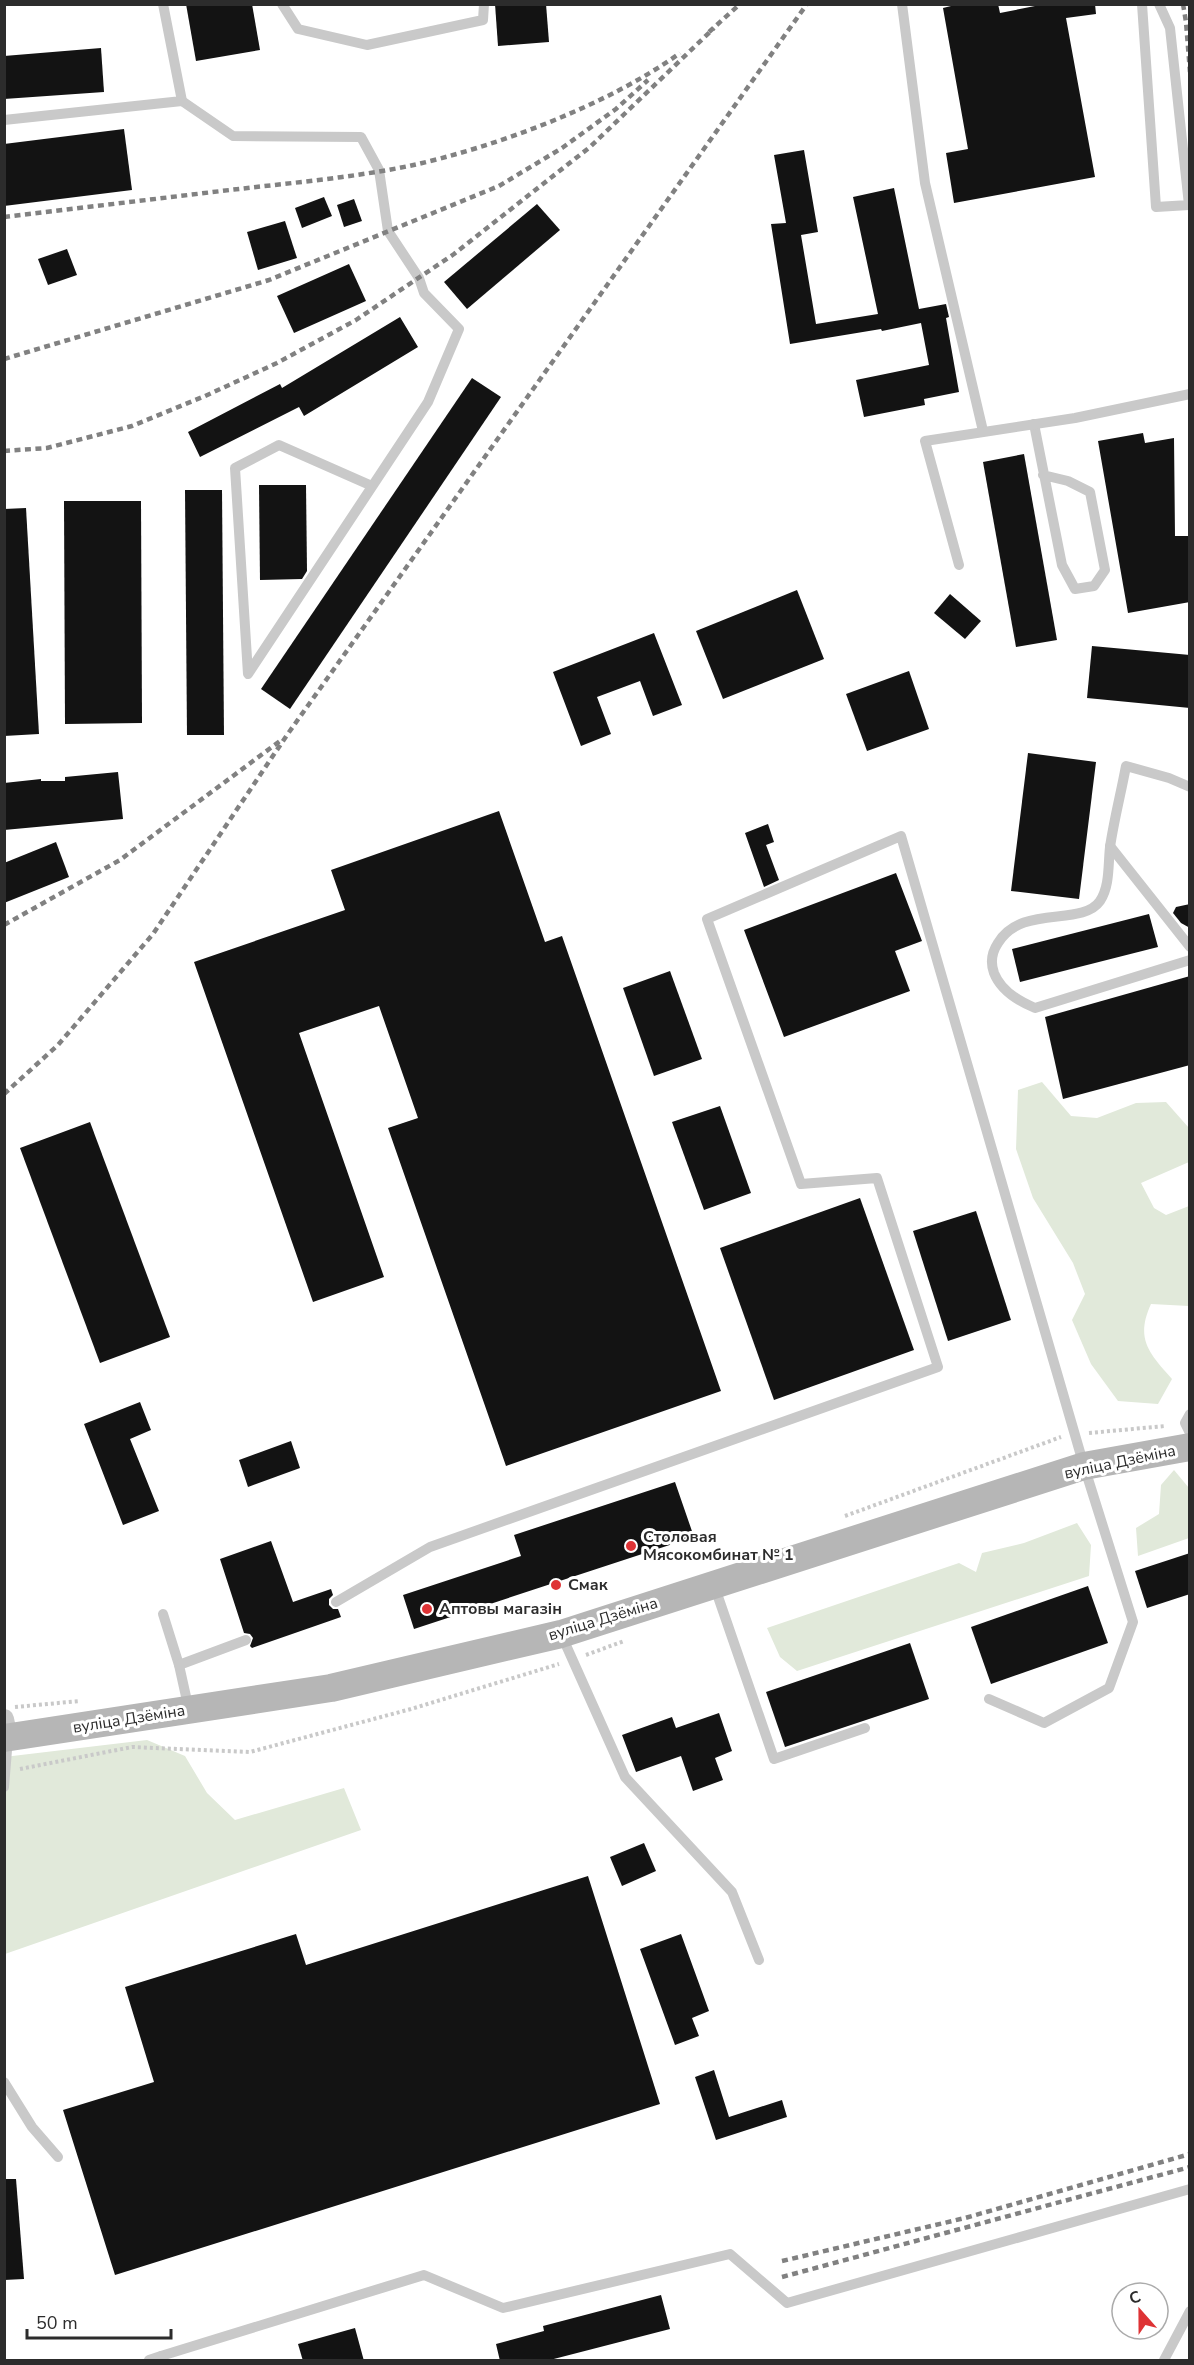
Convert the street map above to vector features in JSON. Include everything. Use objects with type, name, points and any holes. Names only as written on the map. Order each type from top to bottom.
[{"type":"main road","name":"вуліца Дзёміна","points":[[6,1732],[189,1710],[331,1688],[561,1634],[1084,1466],[1188,1430]]},
{"type":"lane","points":[[163,4],[182,101]]},
{"type":"lane","points":[[282,4],[298,29],[367,45],[483,20],[484,4]]},
{"type":"lane","points":[[902,4],[925,183],[983,431]]},
{"type":"lane","points":[[1142,4],[1156,207],[1189,205],[1170,28],[1159,4]]},
{"type":"lane","points":[[4,120],[182,101],[233,136],[361,137],[379,170],[388,231],[419,278],[424,293],[459,329],[428,402],[248,674],[235,468],[279,445],[372,486]]},
{"type":"lane","points":[[959,565],[925,441],[1075,418],[1190,394]]},
{"type":"lane","points":[[1034,424],[1043,475],[1062,565],[1074,589],[1094,586],[1105,570],[1090,492],[1068,481],[1043,475]]},
{"type":"lane","points":[[1190,787],[1169,777],[1126,765],[1110,846],[1105,893],[1098,904],[1084,911],[1025,922],[1010,928],[992,953],[993,972],[999,983],[1019,1002],[1035,1008],[1190,960]]},
{"type":"lane","points":[[336,1602],[430,1547],[938,1367],[877,1178],[801,1184],[707,919],[901,836],[1084,1466],[1133,1622],[1109,1688],[1044,1723],[989,1699]]},
{"type":"lane","points":[[1110,846],[1190,947]]},
{"type":"lane","points":[[714,1584],[774,1759],[864,1728]]},
{"type":"lane","points":[[163,1614],[179,1665],[189,1710]]},
{"type":"lane","points":[[561,1634],[625,1777],[732,1892],[759,1960]]},
{"type":"lane","points":[[179,1665],[246,1640]]},
{"type":"lane","points":[[4,1787],[6,1732]]},
{"type":"lane","points":[[4,2082],[32,2127],[58,2157]]},
{"type":"lane","points":[[149,2361],[424,2275],[503,2308],[730,2254],[787,2303],[1190,2189]]},
{"type":"lane","points":[[1164,2361],[1190,2311]]},
{"type":"path","points":[[931,1483],[1063,1436],[1188,1430]]},
{"type":"path","points":[[6,1772],[132,1747],[250,1752],[411,1709],[572,1660],[624,1641]]},
{"type":"path","points":[[4,1708],[83,1700]]},
{"type":"green space","points":[[1042,1082],[1071,1116],[1097,1118],[1136,1103],[1166,1102],[1189,1128],[1189,1162],[1141,1183],[1154,1208],[1166,1215],[1189,1206],[1189,1306],[1151,1304],[1144,1327],[1151,1353],[1172,1379],[1158,1404],[1118,1401],[1091,1364],[1072,1320],[1085,1294],[1073,1263],[1033,1198],[1016,1149],[1018,1090]]},
{"type":"green space","points":[[1174,1470],[1189,1488],[1189,1538],[1138,1556],[1136,1528],[1159,1514],[1161,1485]]},
{"type":"green space","points":[[1077,1523],[1091,1545],[1089,1576],[797,1671],[780,1657],[767,1628],[959,1563],[976,1572],[982,1553],[1024,1543]]},
{"type":"green space","points":[[147,1740],[185,1756],[207,1793],[235,1820],[344,1788],[361,1830],[5,1954],[4,1757]]},
{"type":"building","points":[[186,4],[252,4],[260,50],[196,61]]},
{"type":"building","points":[[495,4],[546,4],[549,42],[498,46]]},
{"type":"building","points":[[959,4],[998,4],[1000,13],[1045,4],[1095,4],[1096,14],[1066,18],[1095,177],[954,203],[946,153],[968,149],[943,8]]},
{"type":"building","points":[[101,48],[104,92],[4,99],[4,56]]},
{"type":"building","points":[[124,129],[132,190],[4,206],[4,144]]},
{"type":"building","points":[[804,150],[818,232],[801,235],[816,324],[878,314],[853,197],[894,188],[919,309],[946,304],[949,317],[946,318],[959,392],[924,399],[925,405],[864,417],[856,380],[929,365],[921,323],[790,344],[771,224],[786,223],[774,155]]},
{"type":"building","points":[[324,197],[332,216],[302,228],[295,208]]},
{"type":"building","points":[[354,199],[362,221],[344,227],[337,205]]},
{"type":"building","points":[[537,204],[560,230],[467,309],[444,282]]},
{"type":"building","points":[[285,221],[297,258],[258,270],[247,232]]},
{"type":"building","points":[[67,249],[77,275],[48,285],[38,259]]},
{"type":"building","points":[[349,264],[366,301],[294,333],[277,296]]},
{"type":"building","points":[[400,317],[418,347],[304,416],[299,407],[200,457],[188,432],[280,384],[282,388]]},
{"type":"building","points":[[472,378],[501,397],[290,709],[261,689]]},
{"type":"building","points":[[1143,433],[1145,443],[1174,438],[1175,536],[1190,536],[1190,602],[1128,613],[1098,441]]},
{"type":"building","points":[[1024,454],[1057,640],[1016,647],[983,462]]},
{"type":"building","points":[[259,485],[306,485],[307,571],[302,579],[260,580]]},
{"type":"building","points":[[185,490],[222,490],[224,735],[187,735]]},
{"type":"building","points":[[64,501],[141,501],[142,723],[65,724]]},
{"type":"building","points":[[26,508],[39,734],[4,736],[4,509]]},
{"type":"building","points":[[797,590],[824,659],[723,699],[696,631]]},
{"type":"building","points":[[950,594],[981,621],[965,639],[934,613]]},
{"type":"building","points":[[654,633],[682,705],[653,716],[640,681],[597,697],[611,734],[581,746],[553,672]]},
{"type":"building","points":[[1092,646],[1190,655],[1190,708],[1087,698]]},
{"type":"building","points":[[909,671],[929,729],[867,751],[846,694]]},
{"type":"building","points":[[1028,753],[1096,762],[1079,899],[1011,891]]},
{"type":"building","points":[[118,772],[123,819],[4,830],[4,783],[41,779],[41,781],[65,781],[65,777]]},
{"type":"building","points":[[499,811],[545,942],[562,936],[721,1391],[506,1466],[388,1128],[418,1118],[379,1006],[299,1033],[384,1277],[313,1302],[194,962],[345,910],[331,870]]},
{"type":"building","points":[[768,824],[774,842],[766,845],[779,880],[764,887],[745,833]]},
{"type":"building","points":[[56,842],[69,877],[4,903],[4,863]]},
{"type":"building","points":[[896,873],[922,941],[895,951],[910,991],[784,1037],[744,930]]},
{"type":"building","points":[[1190,904],[1190,928],[1181,923],[1173,913],[1176,907]]},
{"type":"building","points":[[1149,914],[1158,947],[1020,982],[1012,949]]},
{"type":"building","points":[[670,971],[702,1059],[654,1076],[623,988]]},
{"type":"building","points":[[1190,976],[1190,1065],[1063,1099],[1045,1017]]},
{"type":"building","points":[[720,1106],[751,1193],[704,1210],[672,1122]]},
{"type":"building","points":[[90,1122],[170,1337],[100,1363],[20,1148]]},
{"type":"building","points":[[860,1198],[914,1350],[774,1400],[720,1248]]},
{"type":"building","points":[[976,1211],[1011,1320],[948,1341],[913,1231]]},
{"type":"building","points":[[140,1402],[151,1430],[130,1439],[159,1511],[123,1525],[84,1424]]},
{"type":"building","points":[[291,1441],[300,1468],[248,1487],[239,1460]]},
{"type":"building","points":[[675,1482],[694,1537],[414,1629],[403,1595],[521,1556],[514,1535]]},
{"type":"building","points":[[271,1541],[293,1602],[331,1589],[333,1595],[329,1599],[329,1605],[333,1609],[338,1609],[341,1617],[252,1648],[250,1646],[253,1638],[250,1634],[244,1633],[220,1559]]},
{"type":"building","points":[[1190,1553],[1190,1594],[1147,1608],[1135,1571]]},
{"type":"building","points":[[1088,1586],[1108,1643],[991,1684],[971,1627]]},
{"type":"building","points":[[910,1643],[929,1699],[785,1747],[766,1692]]},
{"type":"building","points":[[719,1713],[732,1751],[715,1758],[723,1780],[693,1791],[681,1756],[636,1772],[622,1735],[672,1717],[676,1728]]},
{"type":"building","points":[[644,1843],[656,1871],[622,1886],[610,1857]]},
{"type":"building","points":[[588,1876],[660,2104],[115,2275],[63,2110],[154,2082],[125,1987],[296,1934],[306,1965]]},
{"type":"building","points":[[681,1934],[709,2011],[692,2018],[699,2036],[675,2045],[640,1949]]},
{"type":"building","points":[[714,2070],[729,2117],[782,2100],[787,2117],[716,2140],[695,2077]]},
{"type":"building","points":[[4,2179],[16,2179],[24,2279],[4,2280]]},
{"type":"building","points":[[661,2295],[670,2329],[546,2361],[500,2361],[496,2344],[544,2331],[543,2326]]},
{"type":"building","points":[[355,2328],[364,2361],[303,2361],[298,2344]]},
{"type":"railway","points":[[709,32],[740,4]]},
{"type":"railway","points":[[4,1094],[58,1045],[153,934],[287,735],[807,4]]},
{"type":"railway","points":[[1183,4],[1190,72]]},
{"type":"railway","points":[[4,451],[47,448],[132,426],[277,363],[356,320],[454,254],[590,147],[714,28]]},
{"type":"railway","points":[[4,217],[320,180],[409,166],[443,158],[514,136],[586,107],[620,90],[680,53]]},
{"type":"railway","points":[[4,359],[269,280],[499,186],[562,148],[616,109],[648,80]]},
{"type":"railway","points":[[4,925],[120,860],[280,741]]},
{"type":"railway","points":[[782,2261],[965,2218],[1190,2154]]},
{"type":"railway","points":[[782,2277],[1190,2167]]},
{"type":"place","name":"Столовая Мясокомбинат № 1","points":[[631,1546]]},
{"type":"place","name":"Смак","points":[[556,1585]]},
{"type":"place","name":"Аптовы магазін","points":[[427,1609]]}]
